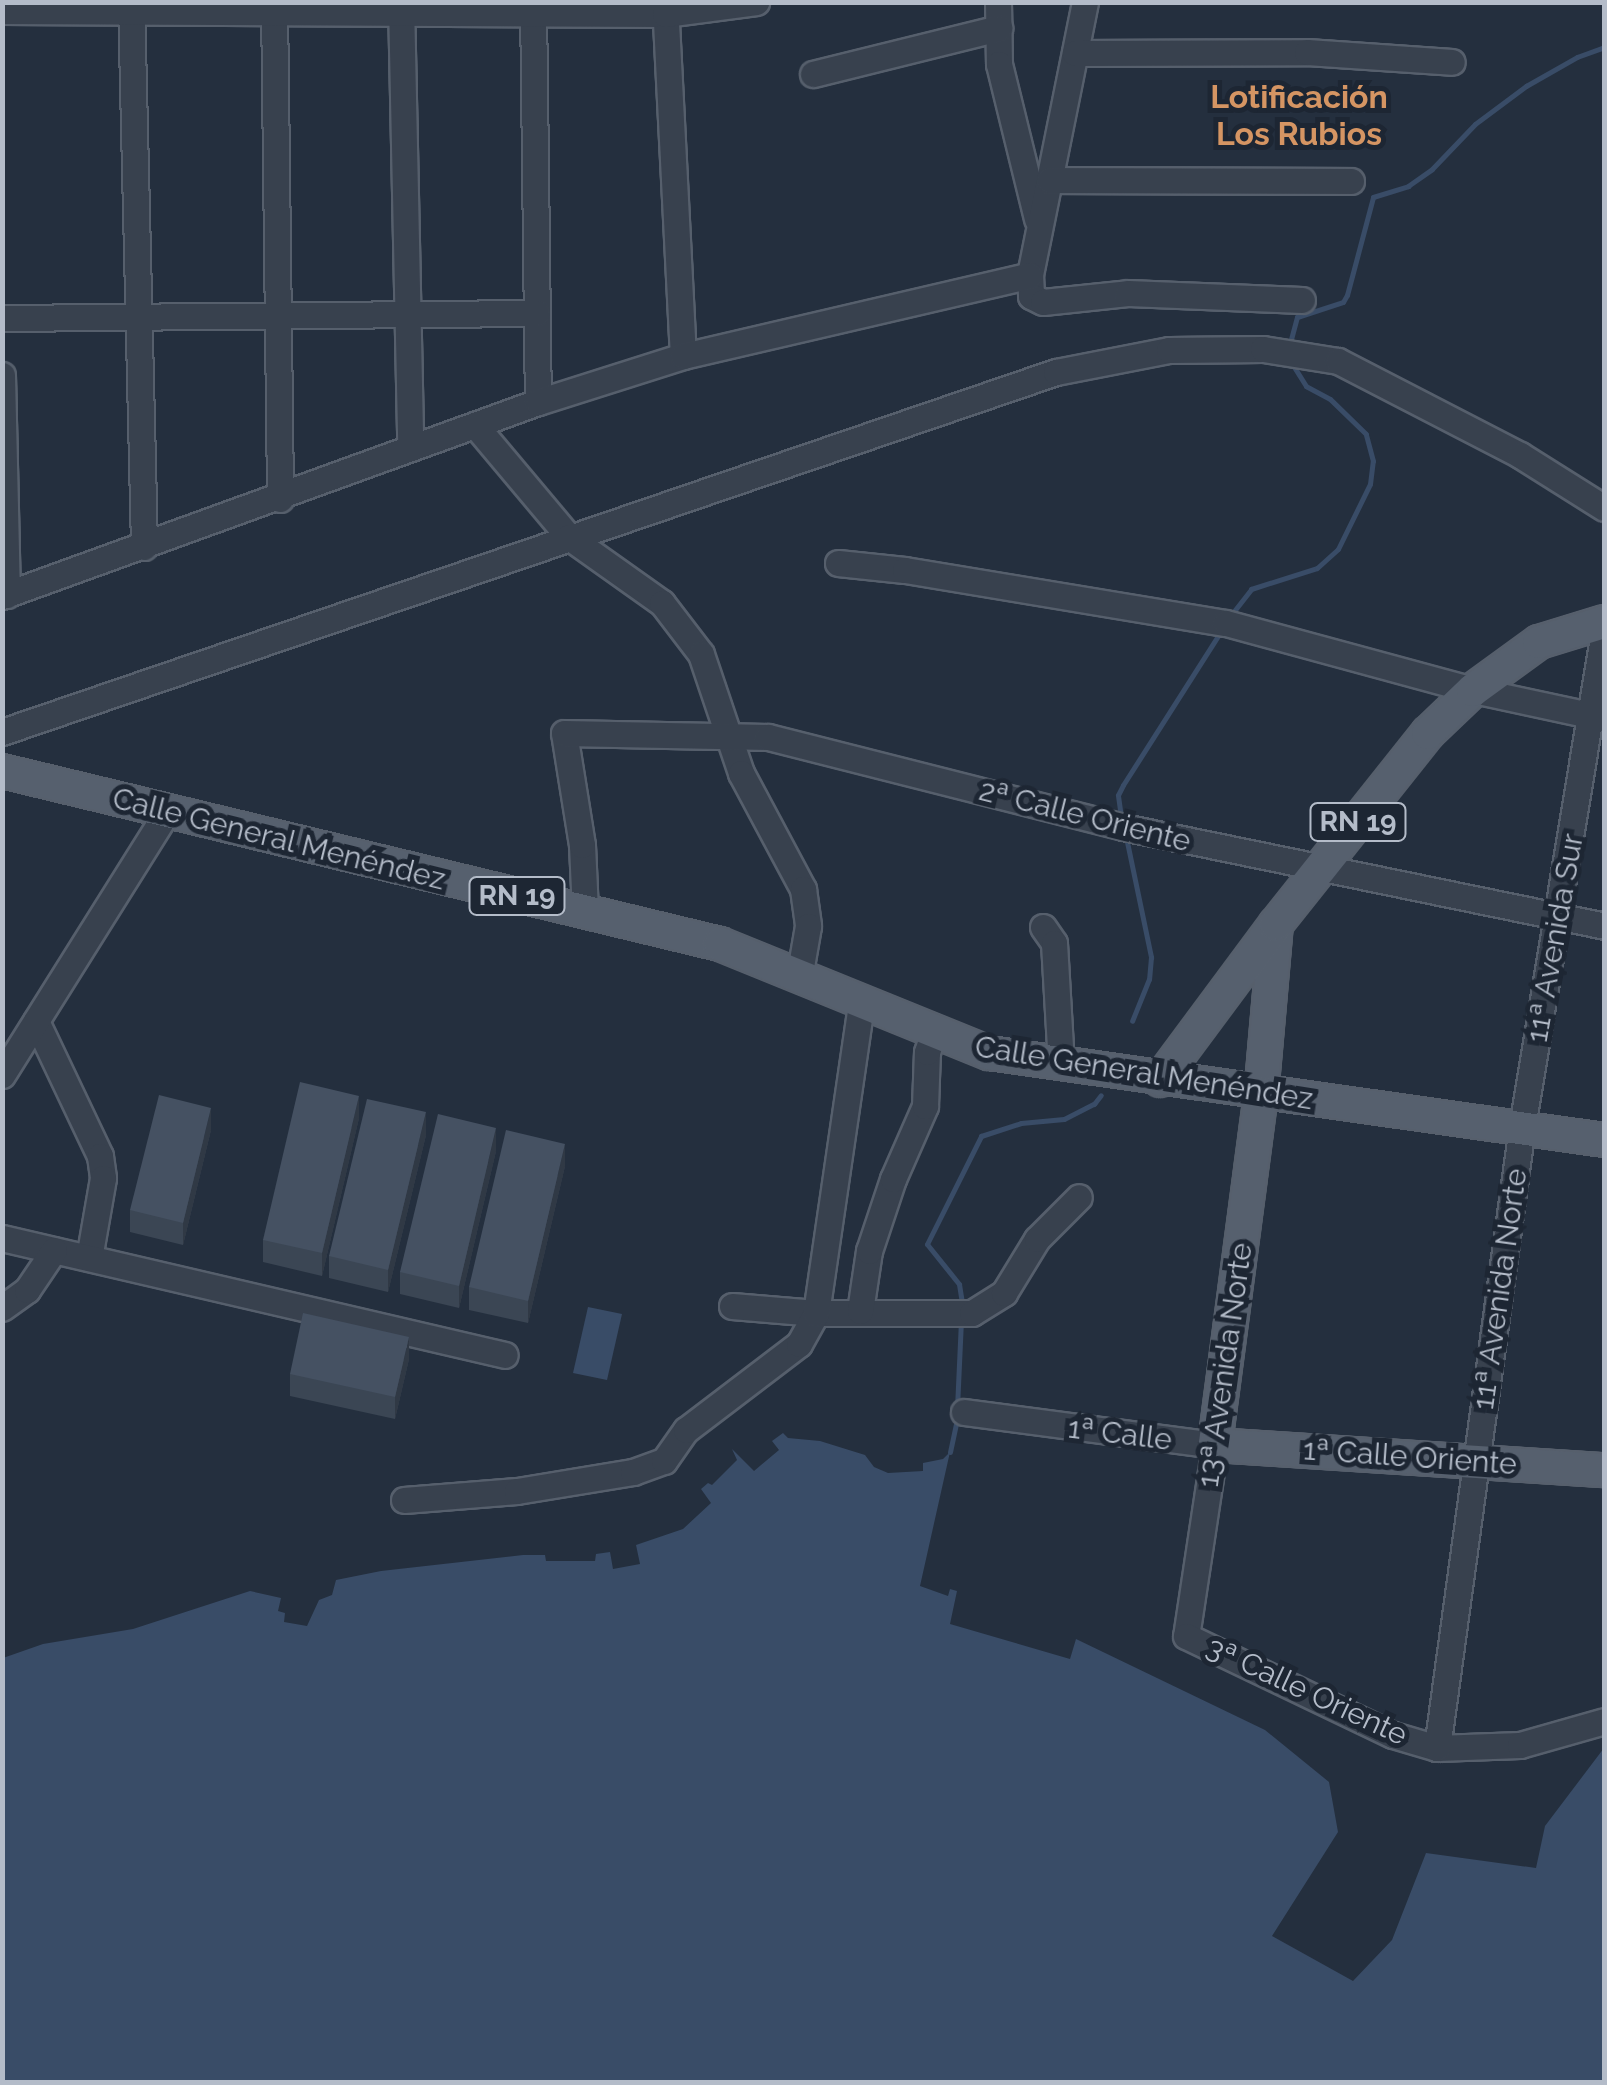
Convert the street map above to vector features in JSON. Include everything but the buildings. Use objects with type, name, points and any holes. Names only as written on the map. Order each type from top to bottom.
[{"type":"main road","name":"RN 19","points":[[1160,1080],[1276,924],[1428,732],[1473,690],[1539,642],[1604,622]]},
{"type":"main road","name":"Calle General Menéndez","points":[[2,771],[720,944],[861,1005],[989,1053],[1604,1140]]},
{"type":"main road","name":"13ª Avenida Norte","points":[[1215,1445],[1261,1094],[1276,924]]},
{"type":"main road","name":"1ª Calle Oriente","points":[[1215,1445],[1604,1470]]},
{"type":"street","points":[[2,11],[131,7],[665,8],[756,2]]},
{"type":"street","points":[[1085,2],[1030,275],[1031,296],[1043,302],[1128,293],[1302,300]]},
{"type":"street","points":[[131,7],[144,546]]},
{"type":"street","points":[[274,7],[280,499]]},
{"type":"street","points":[[401,8],[410,448]]},
{"type":"street","points":[[533,8],[538,402]]},
{"type":"street","points":[[665,8],[684,356]]},
{"type":"street","points":[[813,74],[999,15],[999,64],[1040,229]]},
{"type":"street","points":[[1075,52],[1307,52],[1452,62]]},
{"type":"street","points":[[1049,180],[1351,181]]},
{"type":"street","points":[[2,375],[5,596],[538,402],[684,356],[1030,275]]},
{"type":"street","points":[[2,318],[536,313]]},
{"type":"street","points":[[2,732],[1056,372],[1169,350],[1264,349],[1338,361],[1520,455],[1604,508]]},
{"type":"street","points":[[475,425],[569,538],[636,582],[680,624],[701,654],[741,773],[803,889],[808,909],[798,978]]},
{"type":"street","points":[[838,563],[905,570],[1226,623],[1473,690],[1599,718]]},
{"type":"street","name":"11ª Avenida Sur","points":[[1522,1127],[1558,915],[1599,718],[1604,631]]},
{"type":"street","name":"2ª Calle Oriente","points":[[584,912],[582,845],[564,733],[768,737],[1320,871],[1604,926]]},
{"type":"street","points":[[2,1076],[167,812]]},
{"type":"street","points":[[1043,927],[1054,943],[1061,1066]]},
{"type":"street","points":[[404,1500],[517,1491],[632,1472],[664,1461],[686,1430],[799,1344],[816,1313],[861,1005]]},
{"type":"street","points":[[36,1021],[100,1156],[103,1178],[89,1258]]},
{"type":"street","points":[[860,1311],[869,1251],[893,1180],[925,1106],[927,1052],[933,1034]]},
{"type":"street","name":"11ª Avenida Norte","points":[[1437,1748],[1522,1127]]},
{"type":"street","points":[[732,1306],[816,1313],[972,1313],[1004,1293],[1038,1239],[1079,1198]]},
{"type":"street","points":[[2,1238],[506,1355]]},
{"type":"street","points":[[2,1308],[27,1290],[54,1250]]},
{"type":"street","name":"1ª Calle","points":[[964,1412],[1026,1424],[1215,1445]]},
{"type":"street","name":"13ª Avenida Norte","points":[[1186,1636],[1215,1445]]},
{"type":"street","name":"3ª Calle Oriente","points":[[1186,1636],[1394,1735],[1437,1748],[1520,1744],[1604,1721]]},
{"type":"water","points":[[588,1307],[622,1314],[607,1380],[573,1373]]},
{"type":"water","points":[[783,1433],[788,1438],[820,1441],[865,1455],[874,1467],[888,1473],[923,1471],[923,1463],[943,1459],[950,1452],[920,1586],[948,1596],[950,1589],[957,1591],[950,1624],[1070,1659],[1076,1639],[1265,1730],[1329,1782],[1338,1832],[1272,1936],[1353,1981],[1392,1940],[1426,1853],[1536,1868],[1545,1826],[1604,1748],[1604,2082],[3,2082],[3,1658],[43,1644],[133,1629],[250,1591],[281,1598],[278,1611],[285,1613],[284,1622],[307,1626],[319,1600],[332,1595],[336,1580],[381,1571],[523,1555],[545,1555],[546,1561],[595,1561],[596,1554],[610,1552],[613,1569],[640,1564],[636,1545],[683,1529],[711,1503],[701,1489],[708,1483],[712,1485],[737,1460],[732,1449],[754,1471],[779,1450],[772,1441]]},
{"type":"waterway","points":[[1290,343],[1297,317],[1343,302],[1347,295],[1373,197],[1408,186],[1432,169],[1475,124],[1526,86],[1577,57],[1604,47]]},
{"type":"waterway","points":[[1231,615],[1251,589],[1317,568],[1338,549],[1370,484],[1373,461],[1366,434],[1330,399],[1306,386],[1289,359]]},
{"type":"waterway","points":[[1121,817],[1118,795],[1123,785],[1220,633]]},
{"type":"waterway","points":[[1126,837],[1151,957],[1149,979],[1132,1021]]},
{"type":"waterway","points":[[962,1303],[959,1284],[927,1244],[981,1136],[1021,1123],[1064,1119],[1094,1104],[1101,1095]]},
{"type":"waterway","points":[[957,1408],[961,1319]]},
{"type":"waterway","points":[[950,1452],[957,1419]]},
{"type":"district","name":"Lotificación Los Rubios","points":[[1299,116]]}]
